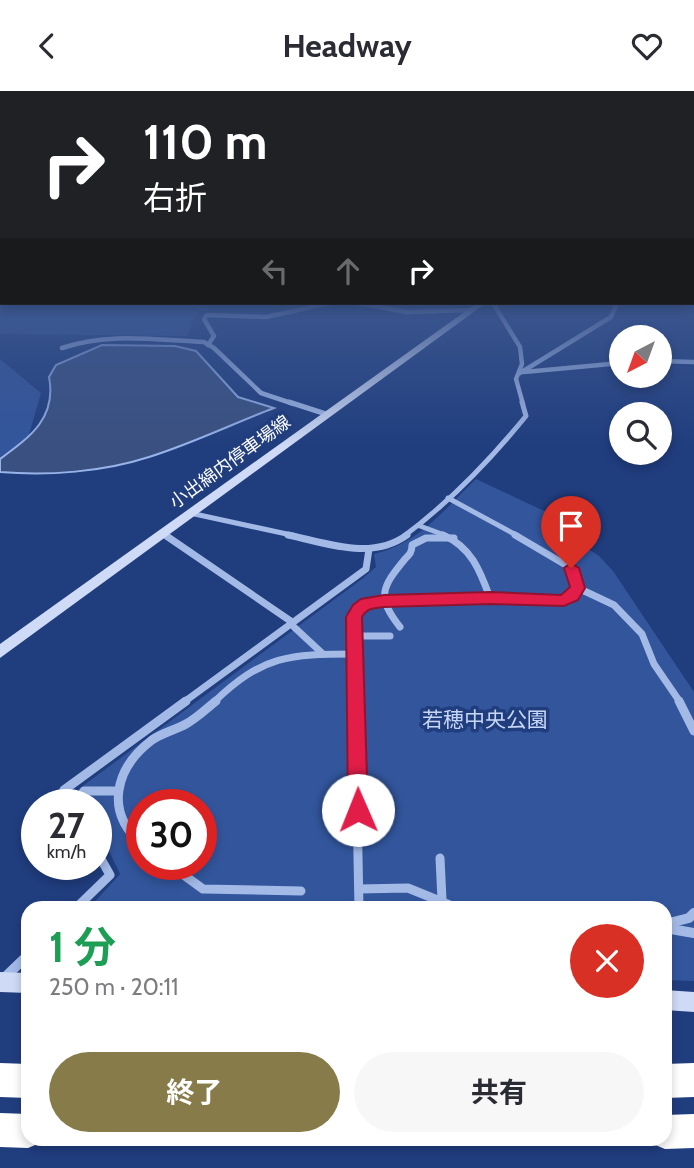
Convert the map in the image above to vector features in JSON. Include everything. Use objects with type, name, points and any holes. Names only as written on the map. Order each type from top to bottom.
[{"type":"highway","points":[[0,1080],[21,1081]]},
{"type":"highway","points":[[672,1081],[694,1080]]},
{"type":"highway","points":[[0,1130],[21,1131]]},
{"type":"highway","points":[[672,1132],[694,1131]]},
{"type":"main road","name":"小出綿内停車場線","points":[[0,652],[419,347]]},
{"type":"main road","points":[[0,982],[21,983]]},
{"type":"main road","points":[[672,1000],[694,1002]]},
{"type":"street","points":[[210,347],[261,393],[326,414]]},
{"type":"street","points":[[520,347],[520,373]]},
{"type":"street","points":[[190,513],[324,544],[369,549],[398,541],[420,526],[495,452],[526,416],[516,379],[520,373],[562,347]]},
{"type":"street","points":[[672,361],[694,362]]},
{"type":"street","points":[[520,373],[609,364]]},
{"type":"street","points":[[448,498],[554,556],[571,568],[578,588],[614,605],[642,634],[654,664],[684,709],[694,731]]},
{"type":"street","points":[[420,526],[454,538],[471,552],[490,598]]},
{"type":"street","points":[[163,533],[293,625],[324,654]]},
{"type":"street","points":[[400,627],[389,615],[384,601],[382,591],[388,577],[412,551],[412,545],[426,538],[454,538]]},
{"type":"street","points":[[65,789],[366,569],[369,549]]},
{"type":"street","points":[[359,901],[354,617],[359,609],[367,603],[384,601],[490,598],[564,600],[572,596],[578,588]]},
{"type":"street","points":[[355,636],[390,636]]},
{"type":"street","points":[[126,831],[118,818],[116,791],[127,765],[151,740],[184,728],[213,705],[233,682],[255,668],[286,656],[355,654]]},
{"type":"street","points":[[84,789],[86,774]]},
{"type":"street","points":[[359,889],[408,888],[442,900],[440,858]]},
{"type":"street","points":[[83,901],[105,880]]},
{"type":"street","points":[[191,880],[203,889],[301,891]]},
{"type":"street","points":[[672,924],[689,918],[694,913]]},
{"type":"street","points":[[672,928],[694,933]]},
{"type":"street","points":[[0,982],[21,961]]},
{"type":"green space","points":[[0,359],[41,393],[28,438],[0,457]]},
{"type":"green space","name":"若穂中央公園","points":[[476,479],[559,518],[562,532],[599,556],[613,571],[694,692],[694,981],[672,980],[672,901],[95,901],[120,874],[112,857],[112,789],[79,789],[362,579],[376,567],[374,554],[404,542],[430,524]]},
{"type":"shaded area","points":[[97,347],[180,347],[196,351],[238,397],[274,408],[180,446],[131,462],[75,472],[0,472],[0,459],[31,434],[45,415],[49,404],[49,377],[56,365]]},
{"type":"route","points":[[358,810],[354,617],[359,609],[367,603],[384,601],[490,598],[564,600],[572,596],[578,588],[571,568]]}]
